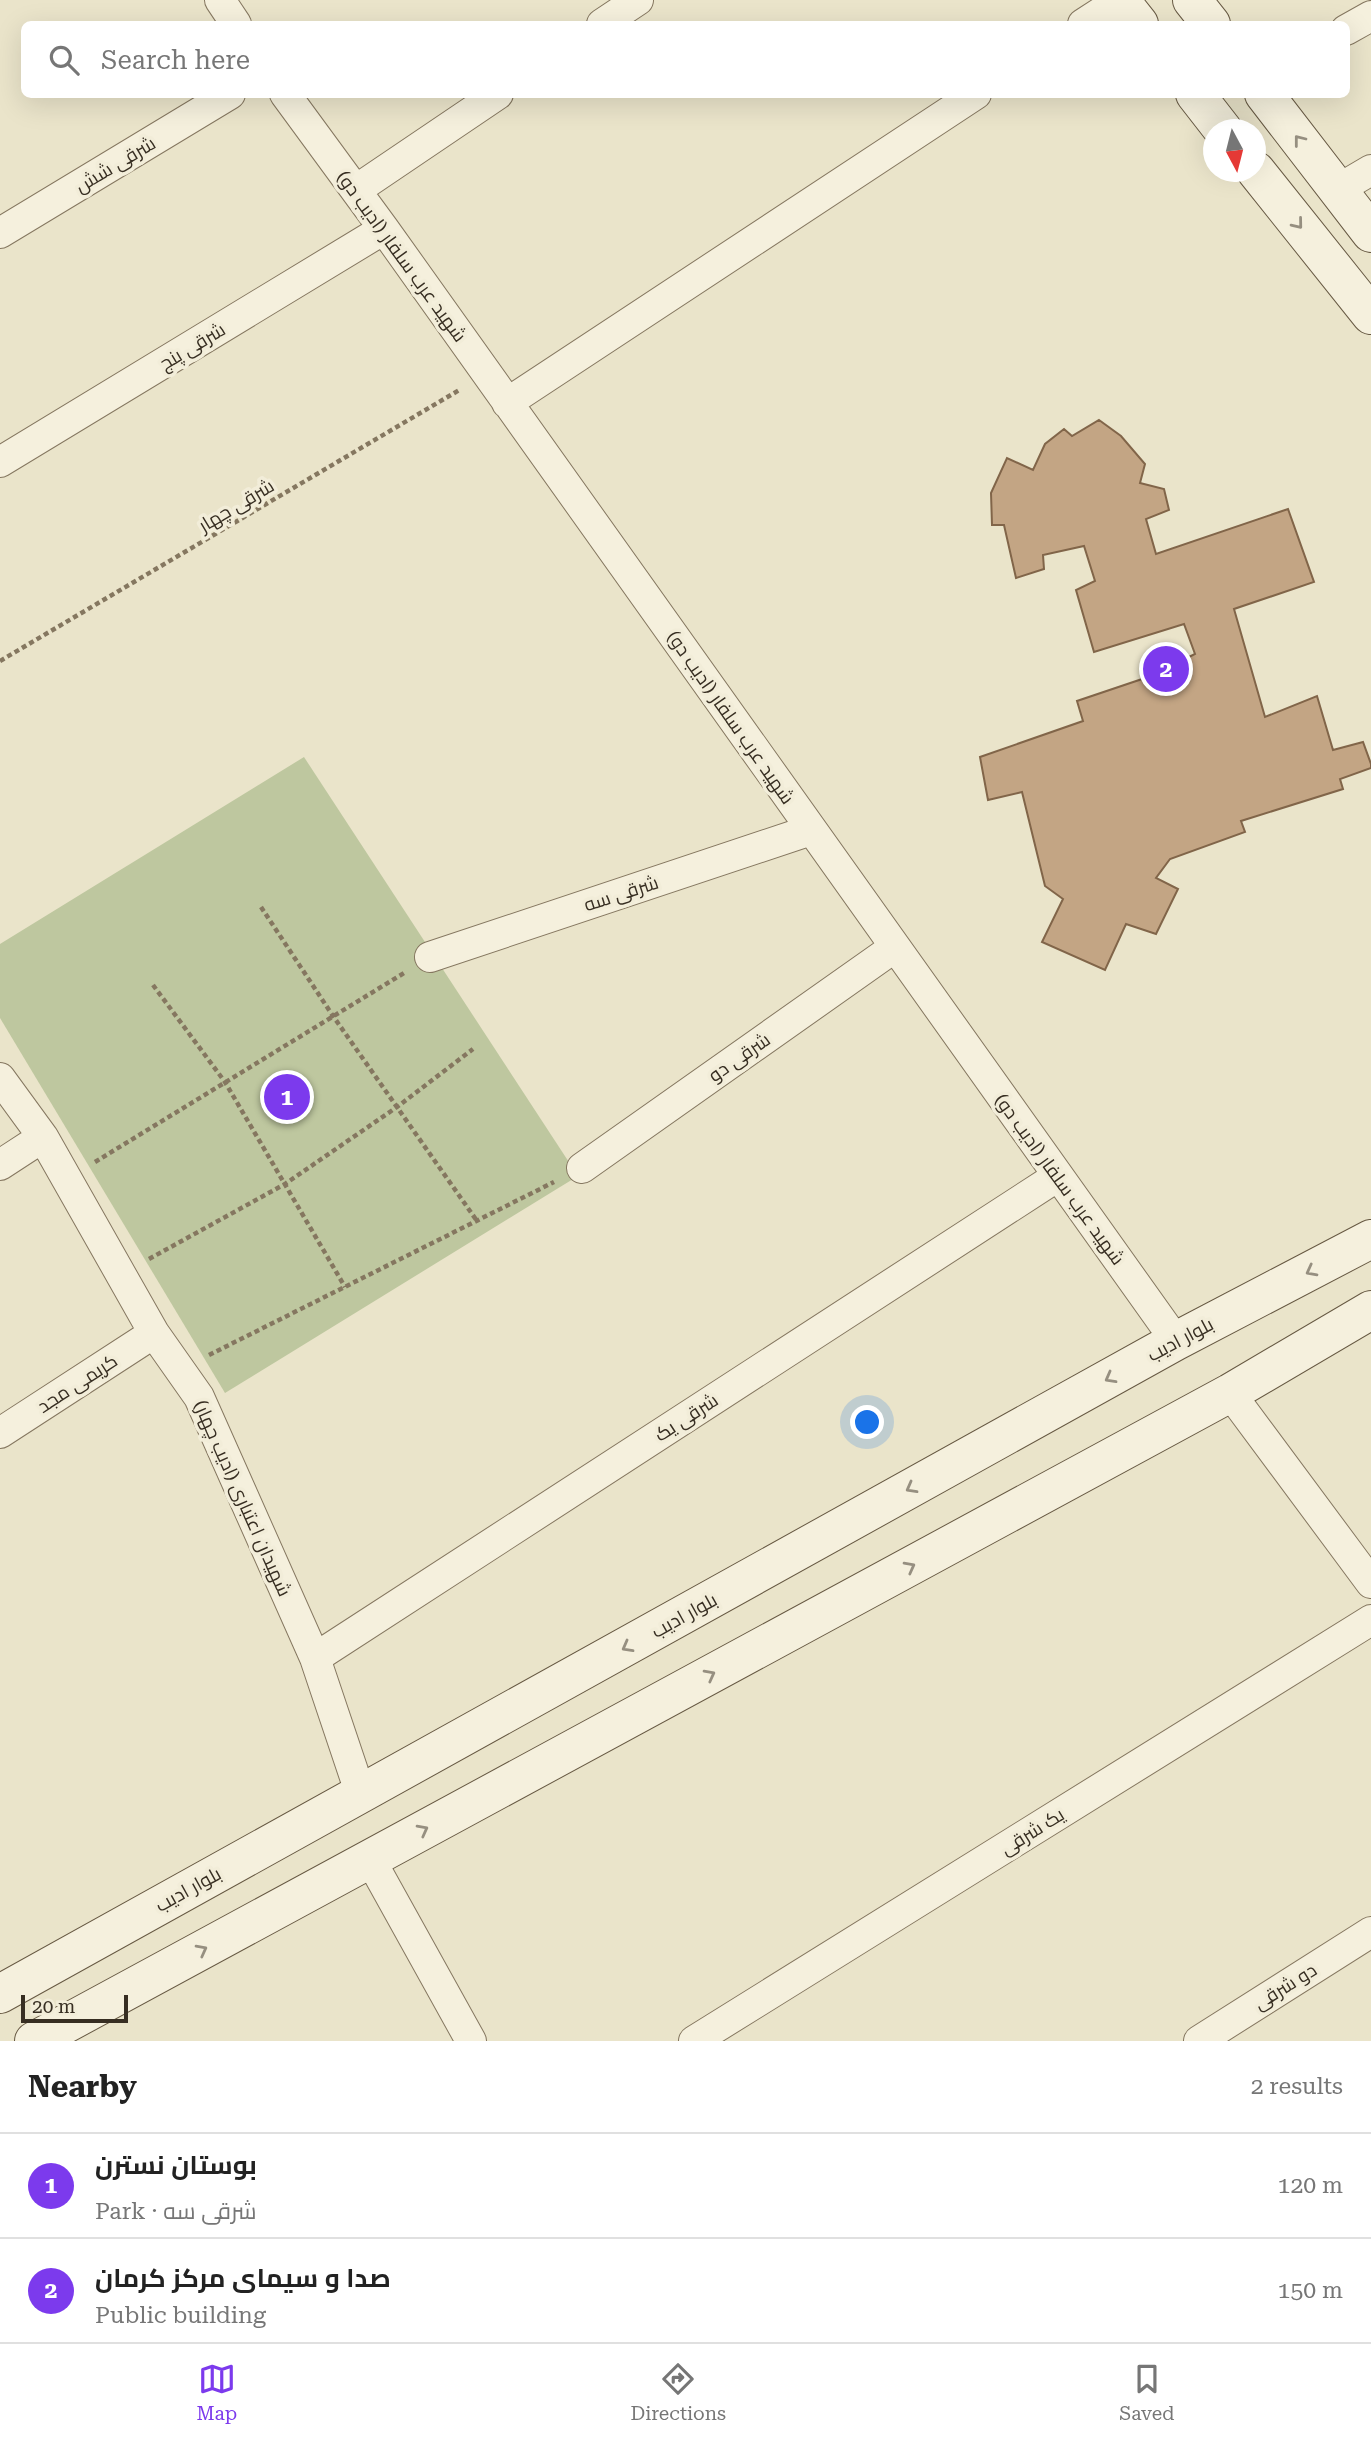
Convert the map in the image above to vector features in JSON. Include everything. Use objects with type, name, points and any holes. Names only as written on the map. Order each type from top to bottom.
[{"type":"main road","points":[[1120,0],[1137,21]]},
{"type":"main road","points":[[1192,0],[1209,21]]},
{"type":"main road","points":[[1198,98],[1214,119]]},
{"type":"main road","points":[[1267,98],[1371,233]]},
{"type":"main road","points":[[1264,182],[1371,315]]},
{"type":"main road","name":"بلوار ادیب","points":[[0,1994],[1176,1341],[1371,1239]]},
{"type":"main road","points":[[34,2041],[1230,1393],[1371,1310]]},
{"type":"main road","points":[[136,1918],[165,1970]]},
{"type":"street","points":[[220,0],[234,21]]},
{"type":"street","points":[[606,21],[638,0]]},
{"type":"street","points":[[1088,21],[1120,0]]},
{"type":"street","points":[[1350,28],[1371,16]]},
{"type":"street","name":"شرقی شش","points":[[0,233],[223,98]]},
{"type":"street","name":"شهید عرب سلفار (ادیب دو)","points":[[288,98],[1176,1341]]},
{"type":"street","points":[[356,190],[492,98]]},
{"type":"street","points":[[507,403],[970,98]]},
{"type":"street","points":[[1337,190],[1371,170]]},
{"type":"street","name":"شرقی پنج","points":[[0,462],[384,229]]},
{"type":"street","name":"شرقی سه","points":[[430,957],[811,830]]},
{"type":"street","name":"شرقی دو","points":[[582,1168],[895,947]]},
{"type":"street","name":"شهیدان اعتباری (ادیب چهار)","points":[[0,1078],[43,1137],[154,1333],[199,1397],[315,1658],[361,1795]]},
{"type":"street","points":[[0,1165],[43,1137]]},
{"type":"street","name":"شرقی یک","points":[[315,1658],[1058,1176]]},
{"type":"street","name":"کریمی مجد","points":[[0,1433],[154,1333]]},
{"type":"street","points":[[1230,1393],[1371,1583]]},
{"type":"street","name":"یک شرقی","points":[[694,2041],[1371,1620]]},
{"type":"street","points":[[370,1859],[471,2041]]},
{"type":"street","name":"دو شرقی","points":[[1199,2041],[1371,1932]]},
{"type":"path","name":"شرقی چهار","points":[[0,661],[487,374]]},
{"type":"path","points":[[261,907],[333,1016],[477,1221]]},
{"type":"path","points":[[67,1179],[430,957]]},
{"type":"path","points":[[153,985],[225,1082],[345,1287]]},
{"type":"path","points":[[121,1275],[285,1184],[397,1107],[473,1049]]},
{"type":"path","points":[[180,1370],[582,1168]]},
{"type":"green space","points":[[304,757],[578,1176],[225,1393],[0,1018],[0,944]]},
{"type":"building","points":[[1099,420],[1121,436],[1145,464],[1140,483],[1164,489],[1169,510],[1146,519],[1156,554],[1288,509],[1314,582],[1234,609],[1265,717],[1317,696],[1333,750],[1363,742],[1371,764],[1371,768],[1340,779],[1343,789],[1241,821],[1245,832],[1170,859],[1156,878],[1178,889],[1156,934],[1126,924],[1105,970],[1042,942],[1063,899],[1045,886],[1022,792],[988,800],[980,757],[1083,721],[1077,701],[1151,676],[1195,654],[1184,624],[1094,652],[1076,590],[1095,581],[1084,546],[1043,555],[1044,569],[1016,578],[1004,525],[992,525],[991,493],[1007,458],[1033,470],[1045,444],[1064,429],[1072,436]]},
{"type":"place","name":"صدا و سیمای مرکز کرمان","points":[[1166,669]]},
{"type":"place","name":"بوستان نسترن","points":[[287,1097]]}]
